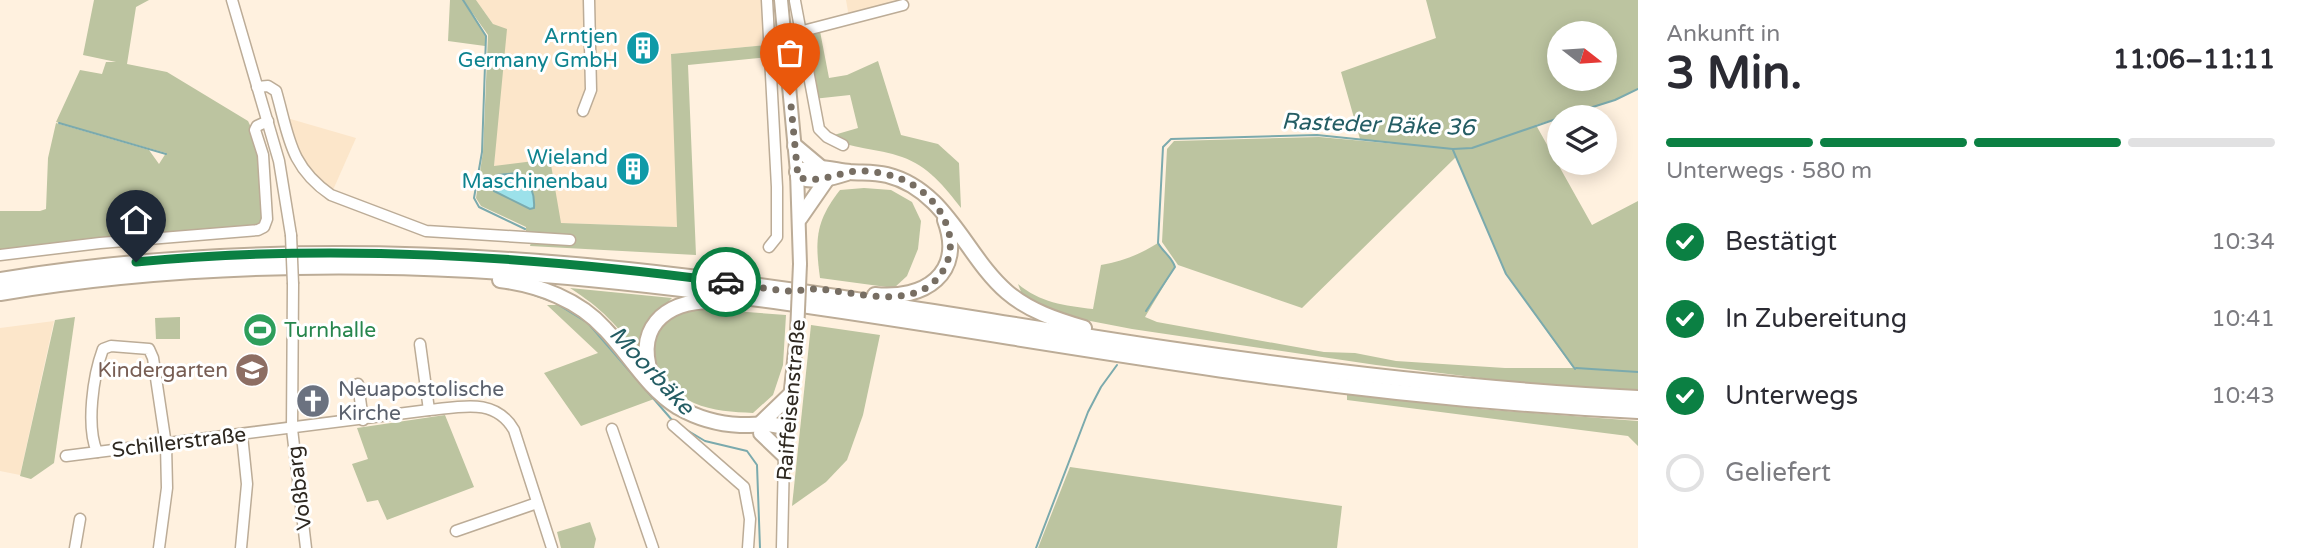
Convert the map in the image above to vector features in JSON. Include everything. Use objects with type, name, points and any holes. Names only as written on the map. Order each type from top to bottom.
[{"type":"highway","points":[[795,146],[823,173]]},
{"type":"highway","points":[[800,218],[823,173]]},
{"type":"highway","points":[[798,174],[877,173],[903,180],[924,193],[940,209],[953,223],[987,273],[1021,303],[1062,322],[1100,332],[1159,341],[1169,349]]},
{"type":"highway","points":[[657,390],[648,369],[646,348],[651,329],[664,314],[694,302],[772,307],[789,297],[816,289],[883,296],[919,291],[940,276],[949,257],[950,234],[940,209]]},
{"type":"highway","points":[[0,280],[86,267],[268,254],[374,254],[542,262],[638,271],[1281,378],[1509,402],[1638,411]]},
{"type":"highway","points":[[0,293],[175,271],[269,267],[386,267],[554,276],[789,297],[1377,377],[1638,398]]},
{"type":"highway","points":[[386,267],[400,273],[510,281],[556,295],[590,315],[605,328],[643,377],[679,407],[705,419],[787,430]]},
{"type":"highway","points":[[761,428],[790,395]]},
{"type":"highway","points":[[761,428],[784,455]]},
{"type":"main road","name":"Raiffeisenstraße","points":[[781,0],[800,218],[797,333],[784,455]]},
{"type":"street","name":"Voßbarg","points":[[232,0],[279,161],[291,235],[292,429],[306,548]]},
{"type":"street","points":[[583,111],[591,90],[589,0]]},
{"type":"street","points":[[767,0],[777,187],[777,237],[769,247]]},
{"type":"street","points":[[795,1],[819,129],[827,137],[843,145]]},
{"type":"street","points":[[799,32],[897,4]]},
{"type":"street","points":[[257,87],[268,86],[276,91],[295,159],[317,186],[331,195],[426,231],[570,240]]},
{"type":"street","points":[[0,255],[100,243],[255,231],[264,226],[267,219],[262,155],[255,130],[257,126],[268,121]]},
{"type":"street","points":[[420,344],[429,410]]},
{"type":"street","points":[[97,452],[91,439],[91,414],[105,348],[141,347],[150,350],[166,445],[167,488],[159,548]]},
{"type":"street","points":[[358,384],[363,420]]},
{"type":"street","name":"Schillerstraße","points":[[66,456],[475,405],[503,415],[514,430],[552,548]]},
{"type":"street","points":[[673,425],[744,486],[750,519],[748,548]]},
{"type":"street","points":[[612,429],[653,548]]},
{"type":"street","points":[[241,548],[247,484],[242,435]]},
{"type":"street","name":"Raiffeisenstraße","points":[[782,548],[784,455]]},
{"type":"street","points":[[456,531],[537,503]]},
{"type":"street","points":[[75,548],[80,519]]},
{"type":"shaded area","points":[[476,0],[764,0],[768,45],[671,54],[678,227],[561,223],[494,167],[497,119],[493,24]]},
{"type":"shaded area","points":[[846,0],[909,0],[849,17]]},
{"type":"shaded area","points":[[287,118],[356,138],[333,190],[314,176],[300,160]]},
{"type":"shaded area","points":[[54,321],[20,475],[0,471],[0,328]]},
{"type":"green space","points":[[94,0],[149,0],[136,7],[127,64],[167,72],[248,121],[259,144],[266,216],[260,226],[0,253],[0,211],[46,209],[48,158],[56,123],[149,150],[159,164],[166,153],[56,122],[80,70],[102,74],[106,62],[116,62],[83,55]]},
{"type":"green space","points":[[450,0],[476,0],[493,24],[507,29],[494,166],[550,159],[561,223],[677,227],[671,54],[768,45],[769,57],[688,65],[696,255],[530,246],[533,235],[526,234],[526,227],[481,206],[476,198],[483,152],[488,35],[471,11],[486,36],[485,46],[448,41]]},
{"type":"green space","points":[[1426,0],[1638,0],[1638,89],[1599,105],[1547,105],[1547,122],[1536,125],[1547,145],[1547,175],[1564,175],[1592,225],[1638,201],[1638,391],[1496,380],[1132,329],[1054,314],[1023,297],[1018,284],[1044,299],[1093,309],[1101,265],[1131,257],[1158,243],[1175,267],[1145,317],[1157,322],[1324,352],[1355,353],[1396,361],[1505,368],[1573,368],[1506,274],[1456,157],[1302,308],[1178,265],[1162,242],[1167,149],[1174,141],[1319,137],[1397,144],[1360,139],[1341,72],[1436,38]]},
{"type":"green space","points":[[819,26],[829,78],[847,75],[878,61],[901,135],[938,144],[959,163],[961,208],[935,178],[911,161],[827,137],[858,128],[850,95],[813,99],[799,32]]},
{"type":"green space","points":[[840,190],[891,190],[912,202],[921,221],[918,249],[907,276],[894,288],[820,278],[818,242],[821,222]]},
{"type":"green space","points":[[570,288],[672,298],[651,325],[643,340],[639,357],[609,318]]},
{"type":"green space","points":[[547,305],[559,305],[588,323],[654,399],[581,426],[544,373],[598,353]]},
{"type":"green space","points":[[705,309],[786,315],[783,365],[773,395],[753,413],[731,412],[694,403],[671,385],[658,366],[654,348],[659,331],[680,313]]},
{"type":"green space","points":[[75,317],[54,463],[31,479],[20,476],[55,320]]},
{"type":"green space","points":[[180,317],[180,339],[156,339],[155,318]]},
{"type":"green space","points":[[811,325],[880,335],[863,415],[847,460],[826,482],[792,506]]},
{"type":"green space","points":[[1347,394],[1480,409],[1638,421],[1638,446],[1628,436],[1347,400]]},
{"type":"green space","points":[[445,415],[474,487],[387,520],[378,500],[367,502],[352,464],[368,459],[357,428]]},
{"type":"green space","points":[[1070,467],[1342,506],[1337,548],[1038,548]]},
{"type":"green space","points":[[590,522],[596,539],[594,548],[561,548],[557,532]]},
{"type":"water","points":[[518,173],[526,179],[531,188],[534,208],[530,209],[494,191],[493,181],[497,175]]},
{"type":"waterway","name":"Rasteder Bäke 36","points":[[463,0],[486,36],[482,152],[474,198],[479,207],[525,229]]},
{"type":"waterway","name":"Rasteder Bäke 36","points":[[1599,105],[1638,89]]},
{"type":"waterway","name":"Rasteder Bäke 36","points":[[1146,311],[1175,267],[1158,243],[1163,147],[1171,139],[1317,135],[1453,149],[1472,148],[1547,122]]},
{"type":"waterway","points":[[59,123],[166,154]]},
{"type":"waterway","points":[[1453,150],[1506,274],[1575,369]]},
{"type":"waterway","name":"Moorbäke","points":[[526,292],[554,302],[588,323],[672,420]]},
{"type":"waterway","name":"Rasteder Bäke 36","points":[[1036,548],[1088,412],[1117,365]]},
{"type":"waterway","points":[[1576,368],[1638,372]]},
{"type":"waterway","name":"Moorbäke","points":[[685,429],[705,441],[747,451],[757,465],[760,548]]},
{"type":"way so far","points":[[726,282],[790,291],[816,289],[897,296],[911,294],[931,285],[940,276],[949,257],[950,234],[940,209],[918,189],[903,180],[863,171],[827,179],[798,177],[790,95]]},
{"type":"place","name":"Arntjen Germany GmbH","points":[[643,48]]},
{"type":"place","name":"Wieland Maschinenbau","points":[[633,169]]},
{"type":"place","name":"Turnhalle","points":[[260,330]]},
{"type":"place","name":"Kindergarten","points":[[252,370]]},
{"type":"place","name":"Neuapostolische Kirche","points":[[313,401]]},
{"type":"route","points":[[136,262],[268,254],[387,254],[542,262],[726,282]]}]
